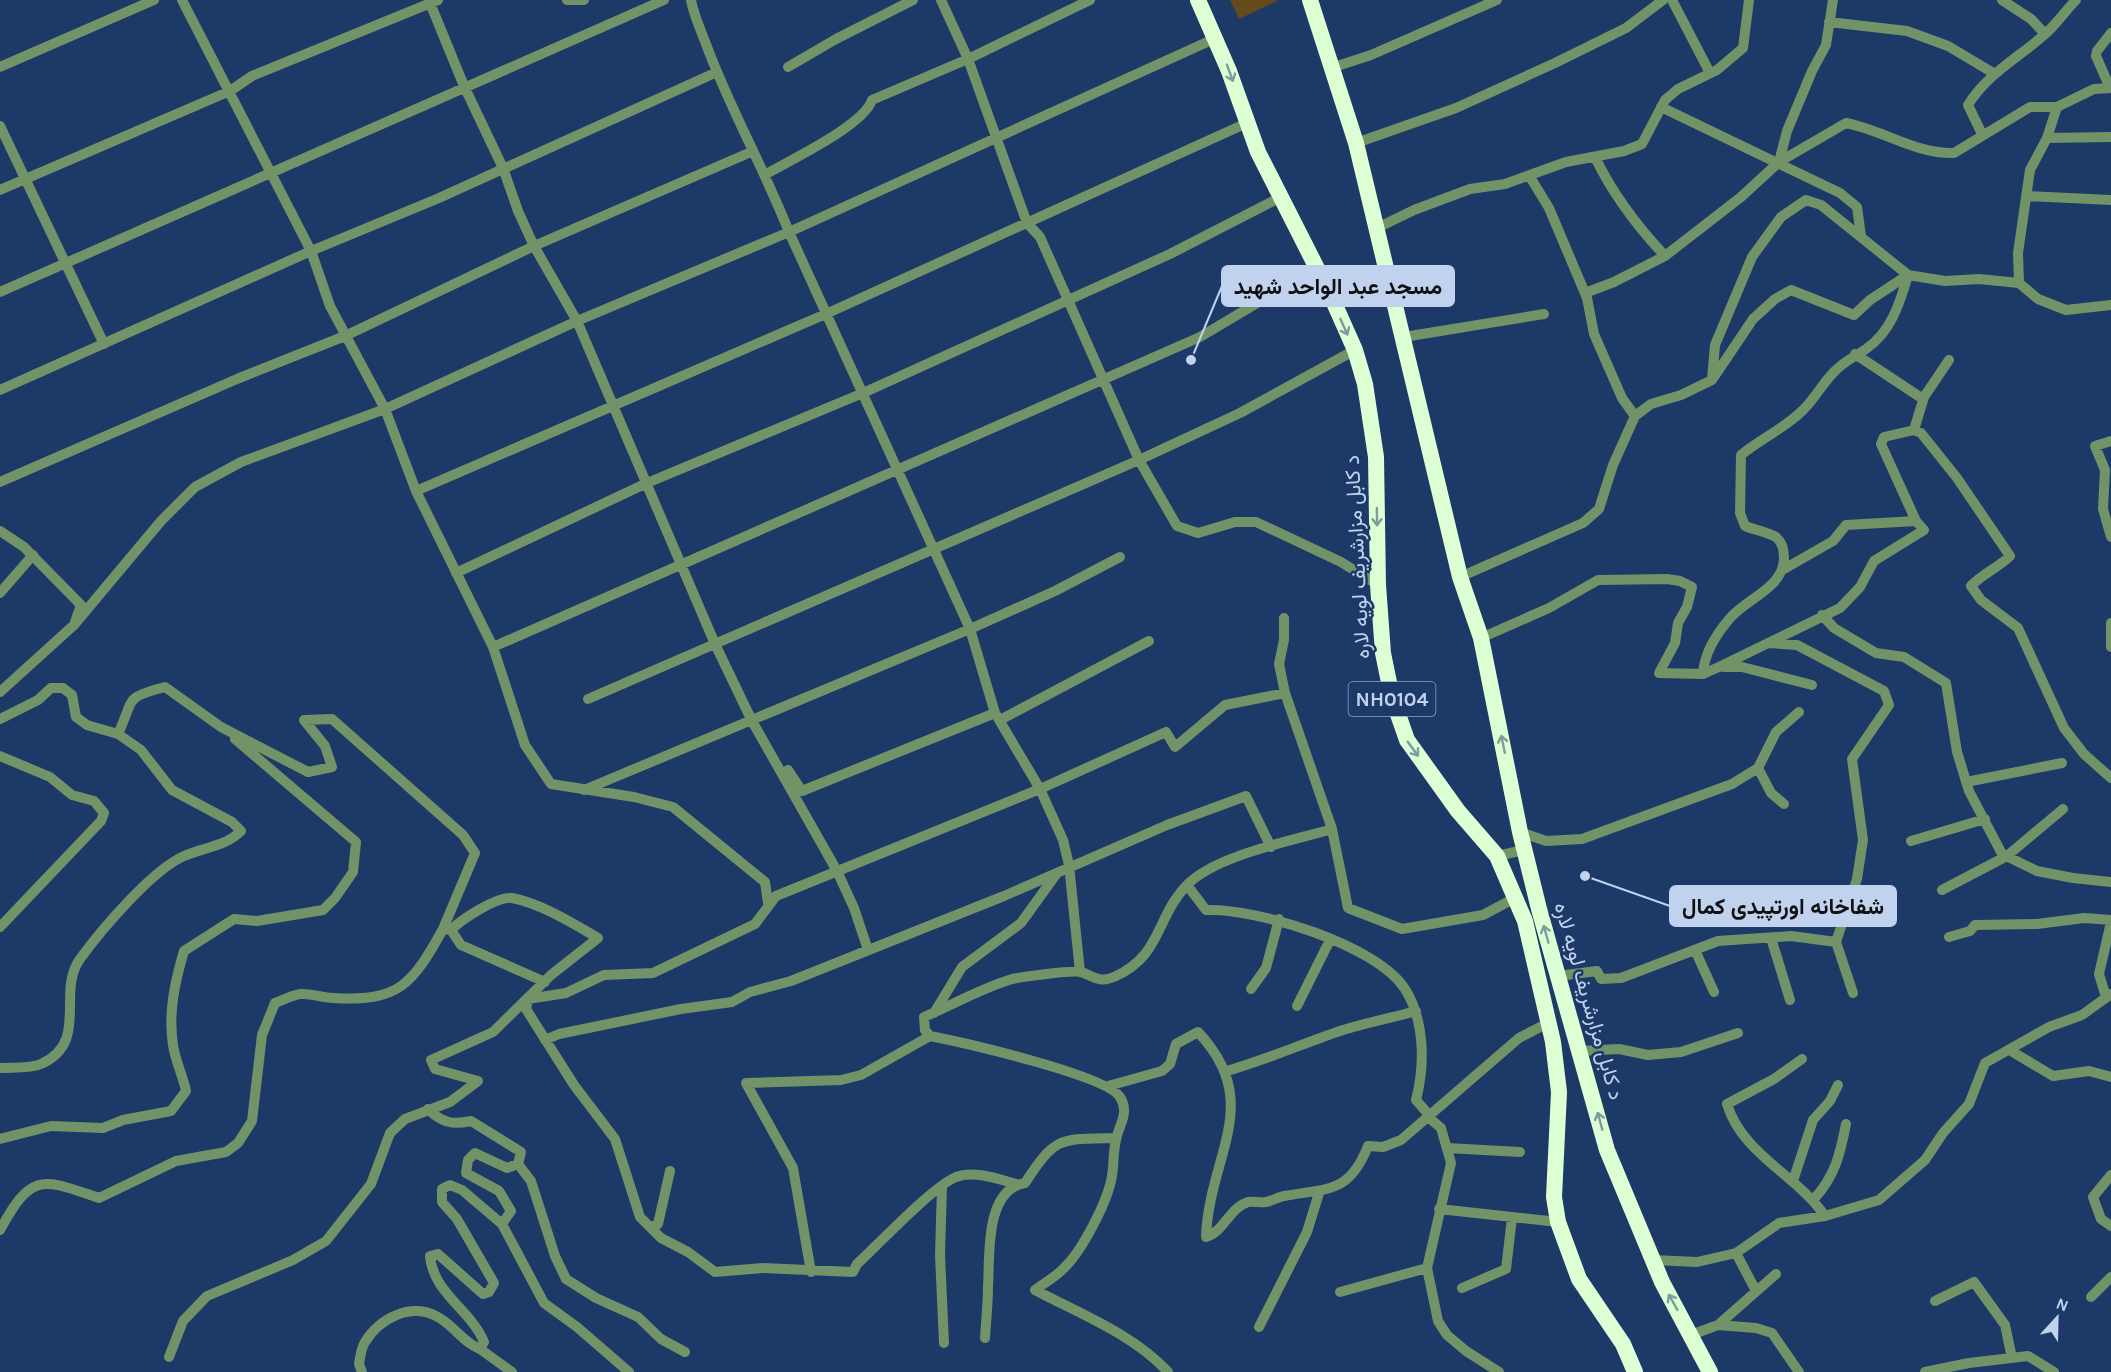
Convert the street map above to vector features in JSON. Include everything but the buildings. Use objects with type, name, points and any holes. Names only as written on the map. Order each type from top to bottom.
[{"type":"highway","name":"د کابل مزارشریف لویه لاره","points":[[1198,0],[1216,38],[1247,123],[1280,198],[1354,350],[1365,384],[1376,458],[1378,585],[1383,653],[1392,697],[1407,740],[1458,811],[1497,856],[1525,921],[1548,1023],[1559,1092],[1554,1197],[1558,1222],[1579,1279],[1623,1344],[1635,1372]]},
{"type":"highway","name":"د کابل مزارشریف لویه لاره","points":[[1310,0],[1356,143],[1460,578],[1480,638],[1524,850],[1607,1150],[1653,1260],[1710,1372]]},
{"type":"street","points":[[0,67],[154,0]]},
{"type":"street","points":[[182,0],[311,251],[330,306],[385,409],[416,491],[493,647],[525,745],[538,768],[551,784],[634,796],[673,807],[765,882],[768,903]]},
{"type":"street","points":[[567,0],[584,0]]},
{"type":"street","points":[[0,292],[664,0]]},
{"type":"street","points":[[691,0],[717,72],[752,152],[766,174],[789,232],[828,313],[932,549],[970,629],[998,716],[1040,789],[1063,840],[1069,866],[1080,972]]},
{"type":"street","points":[[788,67],[836,39],[913,0]]},
{"type":"street","points":[[940,0],[968,59],[1027,223],[1040,237],[1139,460],[1178,526],[1198,532],[1236,522],[1256,522],[1341,562],[1378,585]]},
{"type":"street","points":[[766,174],[830,138],[869,110],[872,100],[968,59],[1090,0]]},
{"type":"street","points":[[1331,68],[1371,55],[1497,0]]},
{"type":"street","points":[[1356,143],[1455,108],[1555,63],[1626,28],[1663,0]]},
{"type":"street","points":[[1672,0],[1710,73]]},
{"type":"street","points":[[1377,228],[1452,195],[1530,177],[1566,162],[1595,157],[1642,144],[1665,99],[1678,89],[1710,73],[1743,48],[1749,0]]},
{"type":"street","points":[[1779,162],[1787,131],[1812,71],[1826,45],[1833,0]]},
{"type":"street","points":[[2002,0],[2031,19],[2045,34]]},
{"type":"street","points":[[1982,134],[1968,105],[1995,74],[2045,34],[2076,0]]},
{"type":"street","points":[[0,190],[230,91],[252,76],[434,2],[464,86],[503,168],[518,211],[534,246],[577,321],[715,644],[752,721],[837,871],[854,908],[868,950]]},
{"type":"street","points":[[1829,22],[1907,31],[1948,46],[1995,74]]},
{"type":"street","points":[[1585,293],[1614,282],[1665,256],[1741,197],[1779,162],[1846,123],[1939,154],[1954,153],[2030,107],[2057,107],[2094,89],[2110,88],[2096,56],[2097,51],[2111,33]]},
{"type":"street","points":[[0,692],[74,625],[161,521],[195,486],[241,462],[385,409],[577,321],[789,232],[1216,38]]},
{"type":"street","points":[[0,390],[717,72]]},
{"type":"street","points":[[1661,107],[1840,193],[1857,207],[1861,236]]},
{"type":"street","points":[[2019,283],[2018,253],[2030,170],[2047,138],[2057,107]]},
{"type":"street","points":[[416,491],[828,313],[1247,123]]},
{"type":"street","points":[[0,126],[104,344]]},
{"type":"street","points":[[2047,138],[2111,138]]},
{"type":"street","points":[[0,482],[205,393],[345,336],[534,246],[752,152]]},
{"type":"street","points":[[1595,157],[1608,186],[1633,221],[1665,256]]},
{"type":"street","points":[[1530,177],[1549,208],[1585,293],[1594,334],[1622,398],[1635,416]]},
{"type":"street","points":[[2026,196],[2111,200]]},
{"type":"street","points":[[456,573],[647,483],[863,393],[1170,254],[1280,198]]},
{"type":"street","points":[[1712,380],[1715,345],[1736,292],[1760,243],[1781,217],[1806,200],[1821,205],[1908,275],[1945,281],[1978,279],[2019,283],[2038,299],[2066,310],[2111,305]]},
{"type":"street","points":[[493,647],[1200,337],[1316,268]]},
{"type":"street","points":[[1784,569],[1784,550],[1777,538],[1745,526],[1739,465],[1741,455],[1761,438],[1786,426],[1804,409],[1834,371],[1855,354],[1865,350],[1892,320],[1908,275]]},
{"type":"street","points":[[1460,578],[1582,523],[1599,509],[1613,465],[1635,416],[1651,404],[1681,395],[1712,380],[1753,319],[1775,299],[1791,290],[1854,315],[1870,300],[1908,275]]},
{"type":"street","points":[[1404,337],[1544,314]]},
{"type":"street","points":[[588,699],[1139,460],[1239,413],[1354,350]]},
{"type":"street","points":[[1855,354],[1923,399]]},
{"type":"street","points":[[1914,430],[1923,399],[1949,360]]},
{"type":"street","points":[[1480,638],[1549,609],[1598,580],[1680,581],[1692,587],[1687,607],[1678,623],[1675,643],[1659,673],[1703,674],[1719,667],[1840,608],[1860,586],[1874,561],[1924,530],[1916,521],[1881,444],[1884,437],[1914,430],[1921,433],[1957,478],[2010,556],[2001,566],[1981,575],[1971,586],[1982,600],[2018,628],[2064,728],[2084,754],[2111,778]]},
{"type":"street","points":[[2111,441],[2095,446],[2105,470],[2103,509],[2111,537]]},
{"type":"street","points":[[1703,674],[1703,664],[1715,638],[1732,616],[1770,586],[1784,569],[1833,541],[1846,525],[1916,521]]},
{"type":"street","points":[[0,531],[33,555],[81,604],[74,625]]},
{"type":"street","points":[[0,593],[33,555]]},
{"type":"street","points":[[584,790],[970,629],[1055,591],[1120,557]]},
{"type":"street","points":[[1822,615],[1834,628],[1876,653],[1904,657],[1946,683],[1957,752],[1966,782],[2002,854],[2037,871],[2111,882]]},
{"type":"street","points":[[1284,618],[1284,640],[1279,664],[1285,693],[1332,829],[1348,908],[1402,929],[1483,915],[1515,898]]},
{"type":"street","points":[[2111,623],[2111,647]]},
{"type":"street","points":[[776,762],[784,765],[802,791],[998,716],[1149,641]]},
{"type":"street","points":[[1767,643],[1797,645],[1884,691],[1890,705],[1852,759],[1863,840],[1857,879],[1836,942],[1853,993]]},
{"type":"street","points":[[1719,667],[1742,667],[1812,685]]},
{"type":"street","points":[[0,1139],[51,1126],[103,1128],[123,1120],[171,1111],[186,1091],[173,1046],[172,1021],[172,1002],[184,951],[234,919],[257,921],[323,910],[335,898],[353,872],[356,842],[221,727],[165,687],[141,693],[130,701],[118,734]]},
{"type":"street","points":[[0,719],[38,700],[51,688],[63,688],[72,695],[76,717],[87,725],[118,734],[141,750],[172,790],[232,822],[241,831],[230,842],[183,856],[155,874],[79,960],[71,980],[71,1024],[66,1041],[40,1065],[0,1068]]},
{"type":"street","points":[[528,999],[566,993],[604,975],[653,973],[755,924],[768,903],[776,896],[1040,789],[1166,732],[1175,747],[1225,705],[1285,693]]},
{"type":"street","points":[[1520,832],[1546,841],[1582,839],[1732,784],[1758,768],[1776,732],[1799,712]]},
{"type":"street","points":[[0,1230],[23,1194],[41,1184],[60,1184],[99,1198],[176,1161],[226,1152],[238,1143],[252,1121],[261,1035],[275,1003],[302,994],[320,998],[356,1000],[388,995],[406,984],[447,930],[475,854],[463,835],[332,719],[304,720],[324,746],[332,767],[309,772],[221,727]]},
{"type":"street","points":[[0,756],[51,777],[72,795],[94,801],[104,813],[101,820],[31,897],[0,927]]},
{"type":"street","points":[[1966,782],[2062,763]]},
{"type":"street","points":[[1758,768],[1771,793],[1784,804]]},
{"type":"street","points":[[545,1040],[559,1034],[732,1002],[750,992],[791,981],[1057,873],[1167,825],[1246,796],[1271,847]]},
{"type":"street","points":[[1942,890],[2007,856],[2063,809]]},
{"type":"street","points":[[1911,842],[1985,819]]},
{"type":"street","points":[[1168,1372],[1152,1355],[1057,1299],[1035,1290],[1065,1268],[1091,1229],[1112,1178],[1116,1138],[1125,1116],[1120,1097],[1108,1086],[1035,1062],[930,1036],[925,1030],[924,1017],[1012,979],[1080,972],[1090,979],[1111,978],[1140,963],[1158,934],[1172,903],[1187,885],[1218,863],[1332,829]]},
{"type":"street","points":[[1497,856],[1524,850]]},
{"type":"street","points":[[934,1013],[962,967],[1021,923],[1057,873]]},
{"type":"street","points":[[1187,885],[1206,910],[1224,909],[1279,919],[1378,963],[1395,977],[1416,1011],[1422,1077],[1416,1100],[1442,1128],[1452,1163],[1439,1209],[1428,1268],[1440,1327],[1466,1351],[1499,1372]]},
{"type":"street","points":[[169,1358],[183,1321],[207,1296],[293,1260],[326,1241],[371,1184],[390,1133],[405,1119],[450,1101],[478,1082],[435,1069],[431,1060],[493,1032],[544,982],[598,938],[553,913],[510,898],[476,909],[447,930]]},
{"type":"street","points":[[1653,1260],[1697,1262],[1736,1253],[1779,1223],[1825,1216],[1879,1200],[1924,1160],[1943,1133],[1970,1104],[1986,1064],[2049,1027],[2082,1015],[2109,996],[2099,974],[2111,921],[2084,918],[2037,924],[1975,925],[1971,931],[1949,937]]},
{"type":"street","points":[[1251,989],[1266,968],[1279,919]]},
{"type":"street","points":[[447,930],[461,945],[544,982]]},
{"type":"street","points":[[1558,976],[1597,971],[1601,979],[1621,978],[1718,941],[1791,936],[1836,942]]},
{"type":"street","points":[[1771,939],[1790,1000]]},
{"type":"street","points":[[1297,1006],[1330,940]]},
{"type":"street","points":[[1695,950],[1714,992]]},
{"type":"street","points":[[528,999],[526,1009],[545,1040],[615,1139],[640,1217],[661,1238],[688,1252],[715,1272],[763,1268],[811,1272],[853,1272],[857,1264],[955,1177],[975,1175],[1016,1184],[1025,1183],[1045,1152],[1067,1139],[1116,1138]]},
{"type":"street","points":[[1227,1071],[1269,1059],[1287,1049],[1343,1030],[1416,1011]]},
{"type":"street","points":[[1108,1086],[1162,1071],[1170,1064],[1176,1044],[1198,1032],[1216,1050],[1227,1071],[1232,1092],[1231,1120],[1207,1209],[1206,1237],[1214,1235],[1235,1209],[1248,1202],[1268,1202],[1281,1196],[1319,1193],[1359,1170],[1368,1146],[1383,1147],[1401,1140],[1519,1038],[1548,1023]]},
{"type":"street","points":[[1580,1051],[1619,1049],[1647,1055],[1681,1052],[1738,1033]]},
{"type":"street","points":[[811,1272],[793,1168],[746,1083],[841,1080],[861,1075],[930,1036]]},
{"type":"street","points":[[2011,1051],[2053,1076],[2089,1071],[2111,1077]]},
{"type":"street","points":[[1802,1059],[1774,1080],[1727,1104],[1741,1135],[1814,1199],[1825,1216]]},
{"type":"street","points":[[1793,1181],[1813,1120],[1830,1101],[1838,1085]]},
{"type":"street","points":[[428,1109],[436,1117],[455,1125],[471,1121],[521,1152],[518,1164]]},
{"type":"street","points":[[1814,1199],[1828,1183],[1839,1161],[1846,1124]]},
{"type":"street","points":[[1447,1148],[1520,1152]]},
{"type":"street","points":[[502,1224],[511,1211],[499,1191],[466,1173],[468,1160],[475,1153],[507,1168],[518,1164]]},
{"type":"street","points":[[518,1164],[531,1181],[555,1256],[566,1279],[596,1298],[638,1317],[661,1339],[685,1352]]},
{"type":"street","points":[[652,1227],[658,1224],[670,1171]]},
{"type":"street","points":[[2111,1175],[2093,1197],[2101,1220],[2111,1226]]},
{"type":"street","points":[[985,1338],[990,1229],[999,1203],[1016,1184]]},
{"type":"street","points":[[480,1349],[484,1342],[480,1332],[448,1296],[431,1269],[430,1256],[438,1254],[483,1294],[489,1292],[494,1283],[457,1220],[442,1203],[442,1189],[450,1185],[462,1190],[502,1224],[544,1303],[577,1327],[629,1372]]},
{"type":"street","points":[[942,1187],[940,1255],[944,1343]]},
{"type":"street","points":[[1259,1327],[1307,1232],[1319,1193]]},
{"type":"street","points":[[1439,1209],[1558,1222]]},
{"type":"street","points":[[1462,1288],[1506,1269],[1512,1218]]},
{"type":"street","points":[[1736,1253],[1756,1291]]},
{"type":"street","points":[[1340,1292],[1369,1282],[1428,1268]]},
{"type":"street","points":[[1691,1335],[1718,1325],[1776,1274]]},
{"type":"street","points":[[2091,1297],[2111,1276]]},
{"type":"street","points":[[1935,1301],[1974,1282],[2005,1324],[2012,1358]]},
{"type":"street","points":[[362,1372],[359,1364],[364,1343],[393,1316],[408,1311],[422,1311],[438,1317],[470,1345],[480,1349],[512,1372]]},
{"type":"street","points":[[1718,1325],[1756,1328],[1772,1333],[1799,1372]]},
{"type":"street","points":[[1925,1372],[1935,1368],[2028,1356],[2054,1372]]},
{"type":"shaded area","points":[[1230,0],[1277,0],[1277,1],[1239,19]]},
{"type":"place","name":"مسجد عبد الواحد شهید","points":[[1191,360]]},
{"type":"place","name":"شفاخانه اورتپیدی کمال","points":[[1585,876]]}]
